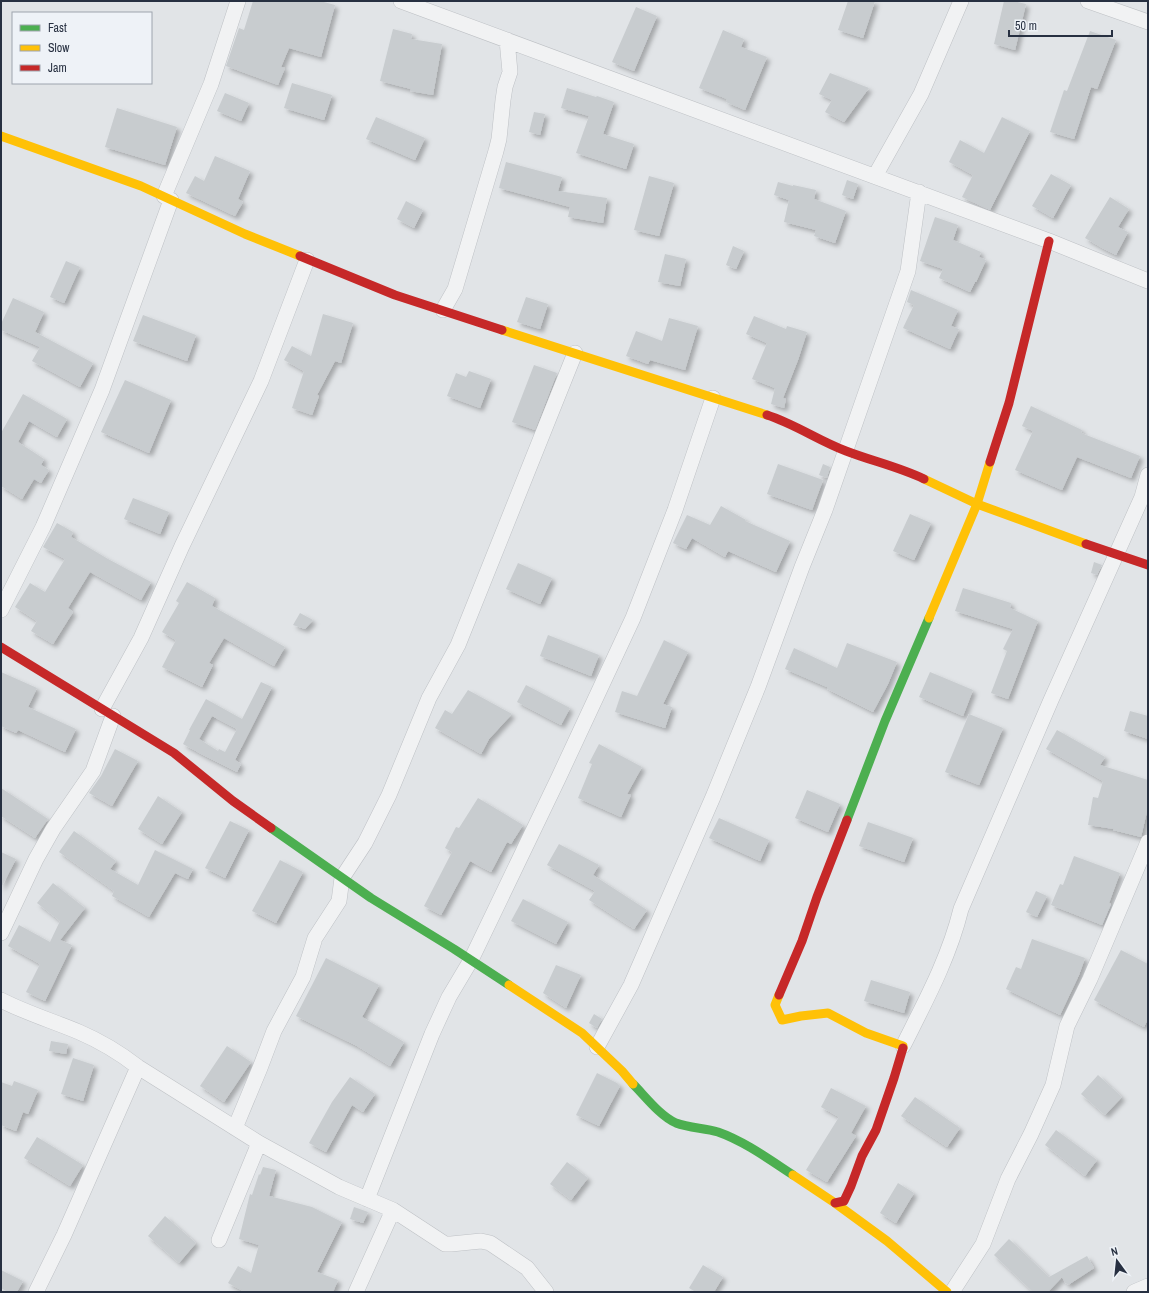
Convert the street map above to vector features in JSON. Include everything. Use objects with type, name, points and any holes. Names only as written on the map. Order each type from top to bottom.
[{"type":"street","points":[[1,610],[43,527],[102,390],[167,198],[211,84],[238,1]]},
{"type":"street","points":[[401,1],[919,192],[1148,280]]},
{"type":"street","points":[[875,176],[921,94],[960,1]]},
{"type":"street","points":[[1088,1],[1148,22]]},
{"type":"street","points":[[443,310],[455,289],[496,151],[503,100],[510,72],[507,40]]},
{"type":"street","points":[[1,136],[141,186],[246,234],[395,296],[443,310],[782,420],[845,451],[912,473],[977,504],[1117,555],[1148,564]]},
{"type":"street","points":[[597,1047],[630,985],[713,797],[758,686],[802,567],[825,510],[908,271],[919,192]]},
{"type":"street","points":[[902,1046],[866,1033],[828,1013],[782,1020],[775,1005],[802,941],[885,721],[977,504],[1008,403],[1049,241]]},
{"type":"street","points":[[1,933],[36,859],[53,829],[93,771],[107,712],[182,546],[261,381],[307,260]]},
{"type":"street","points":[[235,1128],[274,1031],[303,977],[315,938],[340,901],[342,878],[365,843],[390,795],[429,698],[458,645],[575,353]]},
{"type":"street","points":[[367,1199],[432,1034],[450,997],[471,960],[634,618],[675,510],[713,398]]},
{"type":"street","points":[[835,1203],[844,1201],[862,1156],[876,1130],[894,1078],[902,1046],[934,983],[955,932],[961,909],[1051,700],[1142,497],[1148,475]]},
{"type":"street","points":[[1,647],[174,753],[233,801],[371,898],[471,960],[582,1033],[622,1071],[666,1117],[676,1123],[717,1132],[738,1141],[788,1171],[887,1241],[947,1292]]},
{"type":"street","points":[[952,1292],[983,1244],[1008,1179],[1032,1134],[1054,1085],[1067,1026],[1090,979],[1148,842]]},
{"type":"street","points":[[1,1000],[101,1042],[259,1143],[339,1187],[393,1210],[445,1244],[481,1241],[490,1243],[527,1268],[546,1292]]},
{"type":"street","points":[[36,1292],[64,1235],[138,1067]]},
{"type":"street","points":[[219,1240],[259,1143]]},
{"type":"street","points":[[356,1292],[393,1210]]},
{"type":"street","points":[[1134,1292],[1148,1286]]},
{"type":"building","points":[[253,1],[320,1],[335,5],[321,57],[289,48],[281,67],[285,68],[278,85],[226,66],[239,28],[244,30]]},
{"type":"building","points":[[848,1],[875,1],[863,38],[838,30]]},
{"type":"building","points":[[1004,1],[1013,1],[1026,4],[1015,50],[994,44]]},
{"type":"building","points":[[636,7],[657,16],[634,71],[612,62]]},
{"type":"building","points":[[393,29],[412,34],[411,39],[442,44],[433,95],[410,91],[411,89],[380,81]]},
{"type":"building","points":[[723,30],[744,39],[741,47],[767,57],[745,110],[726,102],[727,99],[699,88]]},
{"type":"building","points":[[1090,31],[1116,40],[1097,89],[1091,87],[1074,139],[1050,132],[1064,90],[1067,91]]},
{"type":"building","points":[[830,73],[869,88],[844,122],[825,112],[832,100],[819,94]]},
{"type":"building","points":[[292,83],[332,95],[324,120],[284,108]]},
{"type":"building","points":[[567,88],[614,102],[603,134],[634,144],[626,169],[576,153],[589,116],[561,108]]},
{"type":"building","points":[[225,93],[249,103],[241,121],[217,111]]},
{"type":"building","points":[[117,108],[177,127],[165,165],[105,147]]},
{"type":"building","points":[[534,112],[545,114],[540,135],[529,132]]},
{"type":"building","points":[[376,117],[425,138],[415,160],[366,139]]},
{"type":"building","points":[[1002,117],[1030,131],[990,210],[962,197],[973,175],[949,162],[960,140],[984,153]]},
{"type":"building","points":[[215,156],[250,171],[238,199],[243,202],[235,216],[186,193],[195,176],[204,181]]},
{"type":"building","points":[[506,162],[562,177],[558,191],[607,198],[603,223],[568,217],[570,207],[499,188]]},
{"type":"building","points":[[1051,174],[1071,185],[1053,218],[1032,206]]},
{"type":"building","points":[[649,176],[674,183],[659,236],[634,230]]},
{"type":"building","points":[[847,180],[858,184],[853,199],[842,195]]},
{"type":"building","points":[[778,182],[816,190],[814,199],[846,211],[835,243],[814,236],[816,230],[784,222],[789,200],[774,195]]},
{"type":"building","points":[[1110,197],[1129,209],[1118,227],[1128,232],[1116,255],[1085,238]]},
{"type":"building","points":[[406,201],[423,210],[414,228],[397,219]]},
{"type":"building","points":[[935,217],[958,225],[953,240],[981,252],[979,257],[986,260],[970,292],[939,278],[943,269],[920,261]]},
{"type":"building","points":[[733,246],[744,251],[736,269],[726,265]]},
{"type":"building","points":[[665,254],[686,259],[680,286],[658,282]]},
{"type":"building","points":[[66,261],[80,267],[64,303],[50,297]]},
{"type":"building","points":[[911,290],[958,310],[951,326],[959,329],[950,349],[903,328],[914,305],[907,302]]},
{"type":"building","points":[[526,297],[548,304],[540,329],[517,322]]},
{"type":"building","points":[[13,298],[44,312],[35,332],[93,363],[80,387],[32,361],[40,347],[1,330],[1,324]]},
{"type":"building","points":[[323,314],[353,323],[341,363],[335,361],[317,395],[319,396],[312,415],[292,408],[304,371],[284,360],[292,346],[311,356]]},
{"type":"building","points":[[143,315],[196,335],[187,361],[133,341]]},
{"type":"building","points":[[754,316],[786,329],[787,326],[807,332],[783,398],[786,399],[784,408],[771,404],[775,388],[752,379],[767,343],[746,334]]},
{"type":"building","points":[[669,318],[698,326],[685,370],[650,360],[648,364],[626,356],[636,331],[662,341]]},
{"type":"building","points":[[534,365],[557,373],[535,430],[512,422]]},
{"type":"building","points":[[469,371],[491,379],[480,408],[447,396],[456,373],[466,377]]},
{"type":"building","points":[[125,380],[171,400],[149,453],[101,432]]},
{"type":"building","points":[[23,394],[67,419],[57,437],[29,421],[18,442],[44,459],[41,465],[49,470],[41,483],[34,479],[22,499],[1,486],[1,433]]},
{"type":"building","points":[[1031,406],[1082,430],[1081,433],[1140,456],[1131,478],[1077,457],[1062,490],[1015,470],[1033,431],[1022,426]]},
{"type":"building","points":[[778,464],[823,480],[812,510],[767,494]]},
{"type":"building","points":[[823,464],[830,467],[827,478],[819,475]]},
{"type":"building","points":[[133,498],[169,512],[160,534],[124,519]]},
{"type":"building","points":[[721,506],[746,520],[745,521],[790,541],[776,572],[728,551],[725,557],[692,538],[686,549],[673,543],[687,515],[710,525]]},
{"type":"building","points":[[910,514],[931,523],[914,560],[893,551]]},
{"type":"building","points":[[57,523],[73,532],[71,537],[151,582],[141,600],[90,572],[68,608],[73,612],[53,644],[31,631],[37,621],[15,607],[30,583],[45,592],[65,559],[43,547]]},
{"type":"building","points":[[1094,562],[1102,565],[1097,575],[1091,573]]},
{"type":"building","points":[[518,563],[552,578],[540,604],[506,589]]},
{"type":"building","points":[[187,582],[215,598],[212,606],[285,647],[274,666],[224,638],[209,663],[213,665],[202,687],[162,667],[176,640],[162,632],[179,603],[176,601]]},
{"type":"building","points":[[963,588],[1011,603],[1010,608],[1038,621],[1008,699],[991,693],[1007,651],[1003,649],[1013,629],[955,611]]},
{"type":"building","points":[[300,613],[313,620],[305,629],[293,625]]},
{"type":"building","points":[[548,635],[599,655],[591,676],[540,656]]},
{"type":"building","points":[[664,640],[688,652],[663,704],[672,707],[665,728],[615,712],[622,691],[637,696]]},
{"type":"building","points":[[847,643],[897,662],[888,684],[873,712],[827,689],[827,687],[785,669],[794,648],[837,668]]},
{"type":"building","points":[[1,672],[37,688],[28,707],[76,729],[65,752],[18,730],[16,733],[1,726]]},
{"type":"building","points":[[930,672],[973,690],[963,716],[919,697]]},
{"type":"building","points":[[261,682],[272,687],[235,760],[241,764],[237,772],[183,744],[206,699],[242,719]],"holes":[[[212,716],[237,729],[225,752],[219,749],[218,751],[199,739]]]},
{"type":"building","points":[[526,685],[570,708],[561,725],[517,702]]},
{"type":"building","points":[[468,690],[512,714],[489,739],[481,754],[435,728],[445,710],[452,714]]},
{"type":"building","points":[[1130,711],[1148,716],[1148,739],[1124,731]]},
{"type":"building","points":[[969,714],[1003,728],[979,785],[945,772]]},
{"type":"building","points":[[1057,730],[1105,757],[1100,765],[1148,780],[1148,807],[1141,837],[1113,830],[1114,829],[1088,825],[1093,797],[1098,798],[1103,781],[1046,749]]},
{"type":"building","points":[[599,744],[642,767],[627,794],[631,795],[621,817],[578,798],[592,764],[589,763]]},
{"type":"building","points":[[115,749],[138,761],[112,806],[89,793],[101,776]]},
{"type":"building","points":[[1,788],[48,819],[35,838],[1,816]]},
{"type":"building","points":[[807,790],[840,804],[828,832],[795,818]]},
{"type":"building","points":[[158,796],[182,812],[162,844],[138,829]]},
{"type":"building","points":[[478,798],[523,825],[511,844],[507,842],[491,872],[470,861],[441,915],[424,906],[452,852],[445,848],[456,827],[459,828]]},
{"type":"building","points":[[719,818],[769,840],[760,861],[709,838]]},
{"type":"building","points":[[230,821],[249,830],[225,878],[205,868]]},
{"type":"building","points":[[868,822],[913,838],[904,862],[859,846]]},
{"type":"building","points":[[74,831],[116,861],[110,869],[138,885],[155,850],[193,869],[188,879],[175,873],[149,917],[112,896],[114,891],[59,852]]},
{"type":"building","points":[[559,844],[599,865],[593,875],[647,910],[634,929],[589,900],[595,891],[547,865]]},
{"type":"building","points":[[1,852],[16,859],[1,888]]},
{"type":"building","points":[[1074,856],[1120,873],[1109,903],[1111,904],[1102,925],[1051,905],[1060,884],[1063,885]]},
{"type":"building","points":[[280,860],[303,872],[276,923],[252,911]]},
{"type":"building","points":[[53,883],[85,908],[60,940],[72,945],[45,1001],[26,992],[40,964],[8,946],[19,925],[50,942],[60,921],[37,903]]},
{"type":"building","points":[[1036,891],[1047,896],[1037,917],[1026,912]]},
{"type":"building","points":[[523,899],[568,922],[556,944],[511,921]]},
{"type":"building","points":[[1032,939],[1085,958],[1079,975],[1060,1015],[1006,989],[1016,967],[1021,969]]},
{"type":"building","points":[[1121,950],[1148,964],[1148,1019],[1144,1027],[1094,1000]]},
{"type":"building","points":[[326,958],[379,985],[362,1017],[404,1042],[390,1066],[357,1046],[296,1016]]},
{"type":"building","points":[[556,965],[581,975],[566,1008],[543,993]]},
{"type":"building","points":[[871,980],[910,992],[904,1013],[864,1001]]},
{"type":"building","points":[[594,1014],[602,1019],[597,1028],[589,1023]]},
{"type":"building","points":[[51,1041],[68,1044],[66,1054],[49,1051]]},
{"type":"building","points":[[227,1046],[251,1062],[224,1102],[200,1086]]},
{"type":"building","points":[[73,1058],[94,1065],[83,1101],[61,1094]]},
{"type":"building","points":[[597,1073],[620,1086],[599,1126],[576,1115]]},
{"type":"building","points":[[1098,1075],[1122,1097],[1105,1115],[1081,1094]]},
{"type":"building","points":[[350,1077],[375,1094],[363,1112],[352,1105],[326,1152],[309,1143],[332,1102]]},
{"type":"building","points":[[14,1081],[38,1090],[28,1114],[23,1112],[16,1131],[1,1125],[1,1082],[12,1086]]},
{"type":"building","points":[[831,1088],[866,1106],[851,1133],[856,1136],[827,1182],[806,1170],[839,1117],[821,1107]]},
{"type":"building","points":[[915,1097],[960,1128],[947,1147],[901,1116]]},
{"type":"building","points":[[1056,1130],[1097,1160],[1085,1176],[1045,1145]]},
{"type":"building","points":[[37,1137],[83,1165],[70,1186],[24,1158]]},
{"type":"building","points":[[567,1162],[588,1178],[571,1200],[550,1184]]},
{"type":"building","points":[[263,1167],[276,1170],[269,1196],[312,1207],[342,1222],[317,1272],[338,1280],[333,1292],[245,1292],[228,1283],[238,1266],[251,1273],[259,1245],[239,1239],[250,1194],[252,1195]]},
{"type":"building","points":[[898,1183],[914,1193],[896,1223],[880,1213]]},
{"type":"building","points":[[354,1207],[368,1212],[363,1223],[350,1219]]},
{"type":"building","points":[[165,1216],[196,1243],[179,1263],[148,1236]]},
{"type":"building","points":[[1009,1239],[1049,1277],[1087,1256],[1094,1268],[1068,1285],[1062,1277],[1048,1292],[1033,1292],[994,1255]]},
{"type":"building","points":[[703,1265],[723,1277],[714,1292],[696,1292],[689,1288]]},
{"type":"building","points":[[1,1270],[23,1281],[17,1292],[8,1292],[1,1288]]},
{"type":"traffic: fast","points":[[847,820],[885,721],[929,618]]},
{"type":"traffic: fast","points":[[271,828],[371,898],[509,985]]},
{"type":"traffic: fast","points":[[633,1084],[664,1116],[670,1120],[681,1125],[718,1132],[737,1140],[757,1151],[793,1175]]},
{"type":"traffic: slow","points":[[1,136],[141,186],[245,234],[300,256]]},
{"type":"traffic: slow","points":[[502,330],[767,415]]},
{"type":"traffic: slow","points":[[929,618],[977,504],[990,462]]},
{"type":"traffic: slow","points":[[924,479],[977,504],[1086,544]]},
{"type":"traffic: slow","points":[[509,985],[582,1033],[622,1071],[633,1084]]},
{"type":"traffic: slow","points":[[779,995],[775,1005],[782,1020],[828,1013],[866,1033],[903,1046],[903,1048]]},
{"type":"traffic: slow","points":[[793,1175],[835,1203],[887,1241],[947,1292]]},
{"type":"traffic: jam","points":[[990,462],[1009,403],[1049,241]]},
{"type":"traffic: jam","points":[[300,256],[395,295],[502,330]]},
{"type":"traffic: jam","points":[[767,415],[836,447],[924,479]]},
{"type":"traffic: jam","points":[[1086,544],[1148,565]]},
{"type":"traffic: jam","points":[[1,647],[174,753],[233,801],[271,828]]},
{"type":"traffic: jam","points":[[779,995],[802,941],[817,897],[847,820]]},
{"type":"traffic: jam","points":[[835,1203],[844,1201],[862,1156],[876,1130],[903,1048]]}]
